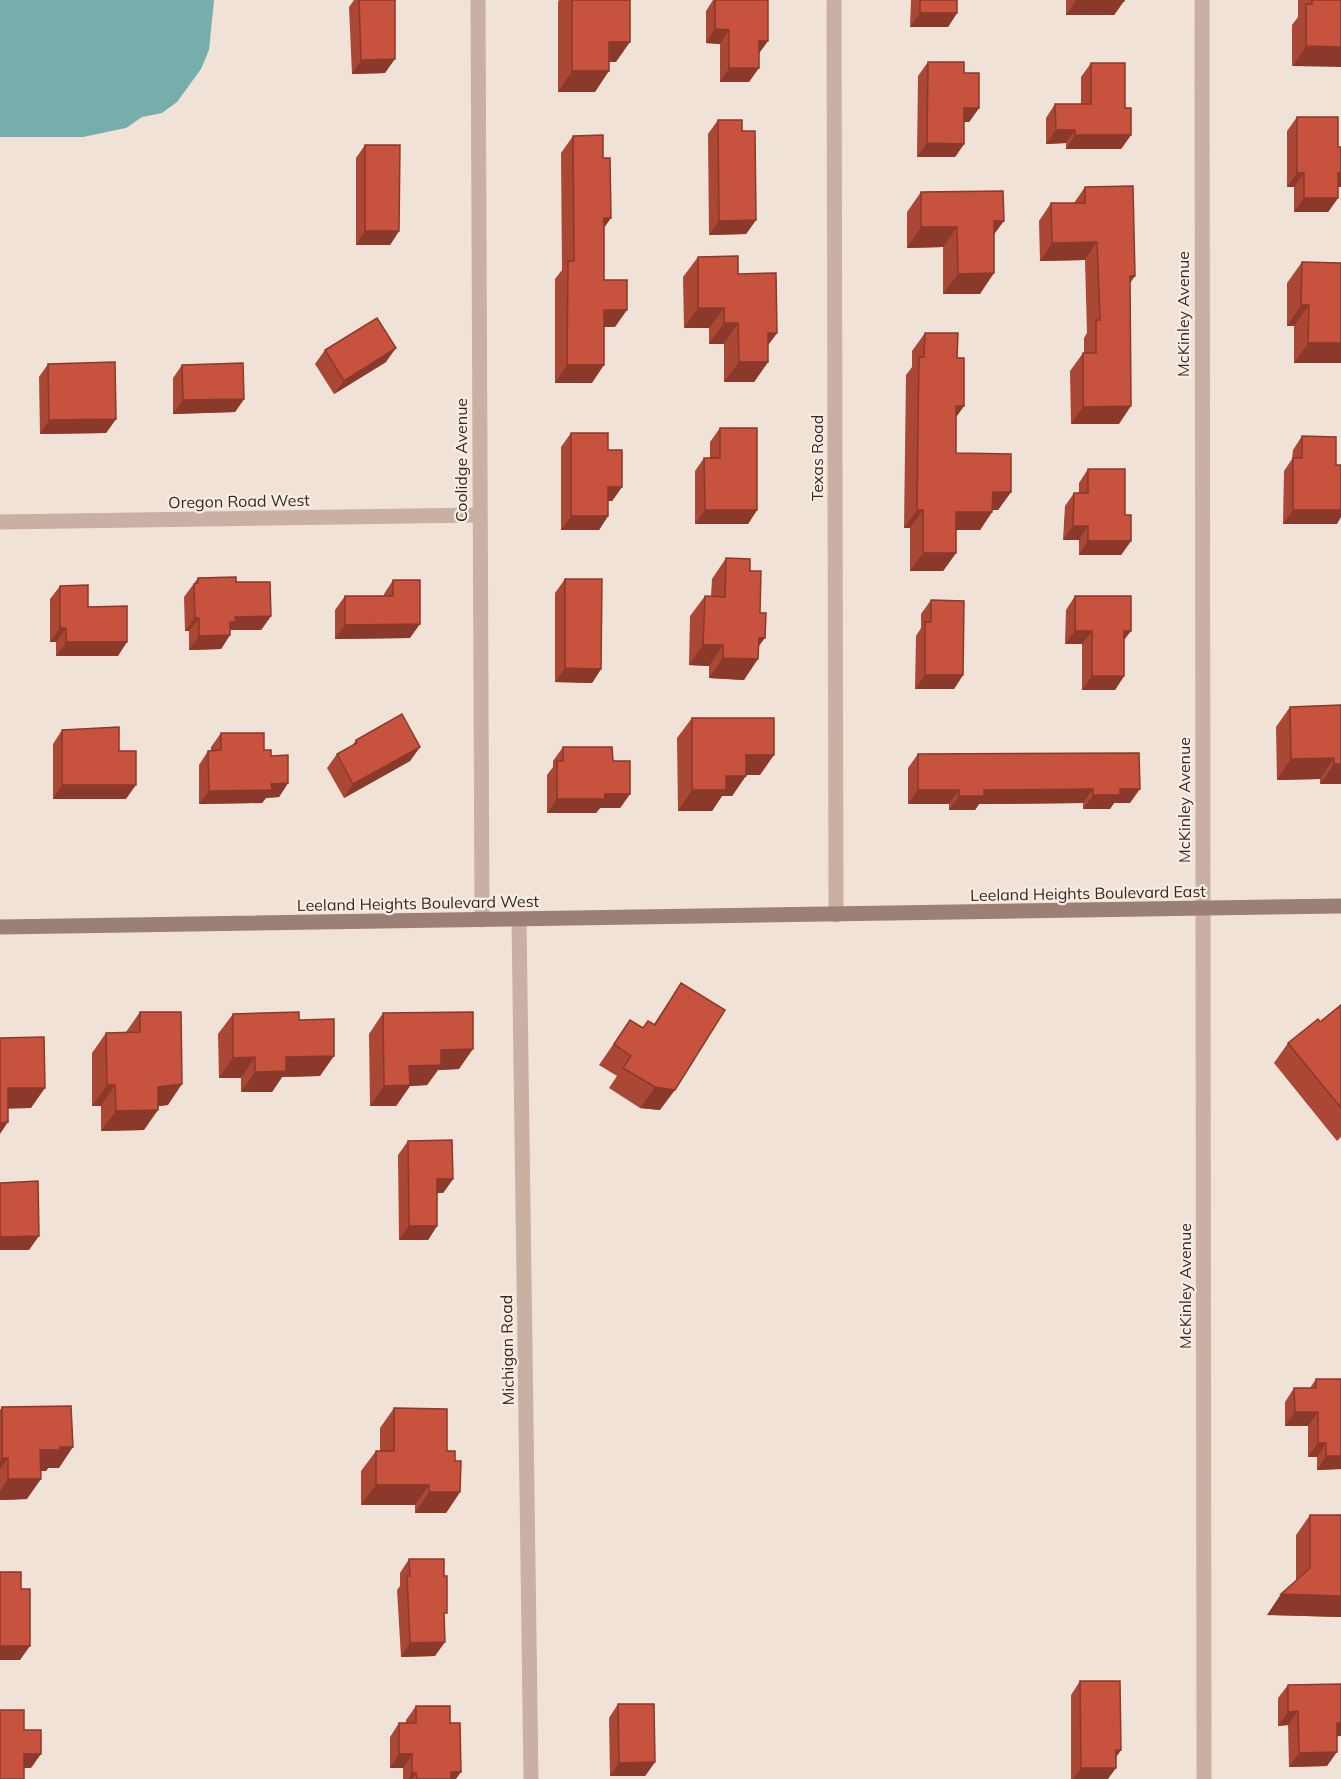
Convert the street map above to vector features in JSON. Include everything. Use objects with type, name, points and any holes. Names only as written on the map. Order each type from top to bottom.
[{"type":"main road","name":"Leeland Heights Boulevard East","points":[[836,915],[1341,906]]},
{"type":"main road","name":"Leeland Heights Boulevard West","points":[[0,927],[836,915]]},
{"type":"street","name":"Coolidge Avenue","points":[[478,0],[482,920]]},
{"type":"street","name":"Texas Road","points":[[834,0],[836,915]]},
{"type":"street","name":"McKinley Avenue","points":[[1202,0],[1204,1779]]},
{"type":"street","name":"Oregon Road West","points":[[0,522],[479,515]]},
{"type":"street","name":"Michigan Road","points":[[519,920],[531,1779]]},
{"type":"water","points":[[0,0],[214,0],[209,50],[201,69],[177,102],[162,113],[142,117],[126,128],[83,137],[0,137]]},
{"type":"building","points":[[359,0],[395,0],[395,59],[361,60]]},
{"type":"building","points":[[572,0],[630,0],[630,42],[609,42],[609,71],[572,71]]},
{"type":"building","points":[[715,0],[768,0],[768,41],[759,41],[759,68],[729,68],[729,30],[715,29]]},
{"type":"building","points":[[920,0],[957,0],[957,13],[920,13]]},
{"type":"building","points":[[1124,0],[1124,1],[1076,1]]},
{"type":"building","points":[[1312,0],[1341,0],[1341,47],[1306,46],[1306,4],[1312,4]]},
{"type":"building","points":[[928,62],[964,62],[964,73],[979,73],[979,108],[964,108],[964,144],[927,143]]},
{"type":"building","points":[[1091,63],[1125,63],[1125,108],[1131,108],[1131,135],[1075,135],[1075,130],[1056,130],[1055,104],[1091,104]]},
{"type":"building","points":[[1297,117],[1338,117],[1341,173],[1338,173],[1338,198],[1304,198],[1304,173],[1297,173]]},
{"type":"building","points":[[718,120],[742,120],[742,131],[755,131],[756,220],[719,221]]},
{"type":"building","points":[[603,135],[603,158],[610,158],[611,218],[604,218],[604,280],[627,280],[627,310],[604,310],[604,365],[567,365],[568,261],[574,261],[573,136]]},
{"type":"building","points":[[365,145],[400,145],[399,231],[365,231]]},
{"type":"building","points":[[1133,186],[1135,276],[1130,276],[1131,406],[1083,407],[1083,353],[1096,353],[1096,320],[1100,320],[1097,242],[1052,243],[1051,203],[1085,203],[1085,187]]},
{"type":"building","points":[[1003,191],[1004,221],[994,221],[994,273],[958,274],[957,227],[921,227],[921,192]]},
{"type":"building","points":[[738,256],[738,274],[776,273],[777,333],[768,333],[768,362],[739,362],[738,323],[724,323],[724,308],[698,308],[698,257]]},
{"type":"building","points":[[1302,262],[1341,263],[1341,343],[1308,343],[1309,305],[1301,305]]},
{"type":"building","points":[[377,318],[396,348],[344,381],[325,350]]},
{"type":"building","points":[[925,333],[958,333],[957,358],[964,358],[964,406],[956,406],[956,453],[1011,454],[1011,492],[993,492],[992,512],[956,512],[956,553],[923,553],[923,510],[917,510],[919,357],[924,357]]},
{"type":"building","points":[[115,362],[116,419],[49,420],[48,364]]},
{"type":"building","points":[[243,363],[244,399],[183,400],[182,365]]},
{"type":"building","points":[[720,428],[757,428],[757,510],[705,510],[704,458],[720,458]]},
{"type":"building","points":[[571,433],[608,433],[608,450],[622,450],[622,487],[608,487],[608,516],[571,516]]},
{"type":"building","points":[[1302,436],[1336,437],[1336,465],[1341,465],[1341,510],[1293,510],[1293,458],[1302,458]]},
{"type":"building","points":[[1088,469],[1125,469],[1125,515],[1131,515],[1131,541],[1088,541],[1088,526],[1073,526],[1074,493],[1088,493]]},
{"type":"building","points":[[726,558],[750,559],[750,571],[761,571],[760,613],[766,613],[765,638],[759,638],[758,659],[723,658],[723,645],[703,645],[705,596],[725,597]]},
{"type":"building","points":[[236,577],[236,582],[270,582],[271,616],[235,617],[236,622],[230,622],[230,635],[199,636],[199,618],[195,618],[194,584],[198,583],[198,578]]},
{"type":"building","points":[[565,579],[602,579],[601,669],[565,668]]},
{"type":"building","points":[[393,580],[420,580],[420,624],[345,625],[345,596],[393,596]]},
{"type":"building","points":[[88,585],[88,607],[127,606],[127,642],[66,642],[66,628],[60,628],[60,586]]},
{"type":"building","points":[[1075,596],[1131,596],[1131,631],[1124,631],[1124,676],[1092,676],[1092,631],[1075,631]]},
{"type":"building","points":[[931,600],[964,601],[963,675],[925,675],[925,622],[931,622]]},
{"type":"building","points":[[1341,705],[1341,764],[1334,764],[1334,758],[1291,759],[1290,707]]},
{"type":"building","points":[[402,714],[420,747],[353,784],[337,754],[357,743],[356,740]]},
{"type":"building","points":[[692,718],[774,718],[774,755],[746,755],[746,776],[726,776],[726,790],[692,790]]},
{"type":"building","points":[[119,727],[119,751],[136,751],[136,785],[62,785],[62,730]]},
{"type":"building","points":[[221,733],[264,733],[264,750],[271,750],[271,756],[288,755],[288,783],[271,784],[272,790],[209,791],[208,751],[221,750]]},
{"type":"building","points":[[563,747],[612,747],[613,761],[630,761],[630,794],[605,794],[605,799],[557,799],[557,761],[563,761]]},
{"type":"building","points":[[1139,753],[1140,789],[1120,789],[1120,795],[1093,795],[1093,789],[984,790],[984,796],[959,796],[959,790],[918,790],[918,754]]},
{"type":"building","points":[[681,983],[725,1010],[675,1090],[655,1087],[623,1068],[631,1056],[614,1044],[630,1020],[643,1028],[648,1021],[655,1025]]},
{"type":"building","points":[[1341,1005],[1341,1108],[1288,1043],[1318,1019],[1320,1022]]},
{"type":"building","points":[[140,1012],[181,1012],[182,1084],[158,1087],[158,1110],[116,1111],[115,1085],[107,1085],[106,1033],[140,1032]]},
{"type":"building","points":[[299,1012],[299,1020],[334,1019],[334,1056],[286,1057],[286,1071],[255,1072],[255,1057],[233,1058],[233,1014]]},
{"type":"building","points":[[473,1012],[473,1049],[441,1050],[441,1065],[409,1066],[410,1085],[384,1086],[383,1013]]},
{"type":"building","points":[[44,1037],[45,1088],[8,1088],[8,1122],[0,1123],[0,1038]]},
{"type":"building","points":[[452,1140],[453,1179],[437,1179],[437,1226],[409,1226],[408,1141]]},
{"type":"building","points":[[38,1181],[39,1236],[0,1237],[0,1183]]},
{"type":"building","points":[[1316,1379],[1341,1379],[1341,1456],[1326,1456],[1326,1443],[1318,1443],[1318,1412],[1295,1412],[1294,1388],[1316,1388]]},
{"type":"building","points":[[71,1406],[73,1447],[60,1447],[60,1450],[40,1450],[41,1479],[8,1479],[8,1458],[2,1458],[2,1407]]},
{"type":"building","points":[[394,1408],[447,1409],[447,1451],[455,1451],[455,1461],[461,1461],[460,1492],[429,1492],[429,1485],[376,1485],[376,1451],[394,1451]]},
{"type":"building","points":[[1310,1515],[1341,1515],[1341,1596],[1281,1594],[1310,1568]]},
{"type":"building","points":[[409,1559],[444,1559],[444,1576],[447,1576],[447,1613],[444,1613],[445,1642],[410,1643],[407,1576],[410,1576]]},
{"type":"building","points":[[0,1572],[21,1572],[21,1589],[30,1589],[30,1646],[0,1646]]},
{"type":"building","points":[[1080,1681],[1120,1681],[1121,1750],[1116,1750],[1116,1768],[1081,1768]]},
{"type":"building","points":[[1341,1684],[1341,1723],[1337,1723],[1337,1752],[1299,1753],[1298,1711],[1288,1712],[1288,1685]]},
{"type":"building","points":[[618,1704],[654,1704],[655,1762],[619,1763]]},
{"type":"building","points":[[416,1706],[450,1706],[450,1723],[460,1723],[461,1772],[451,1772],[451,1779],[417,1779],[416,1773],[412,1773],[412,1754],[399,1754],[399,1723],[416,1723]]},
{"type":"building","points":[[0,1710],[24,1710],[24,1730],[41,1730],[41,1754],[24,1754],[24,1779],[0,1779]]}]
